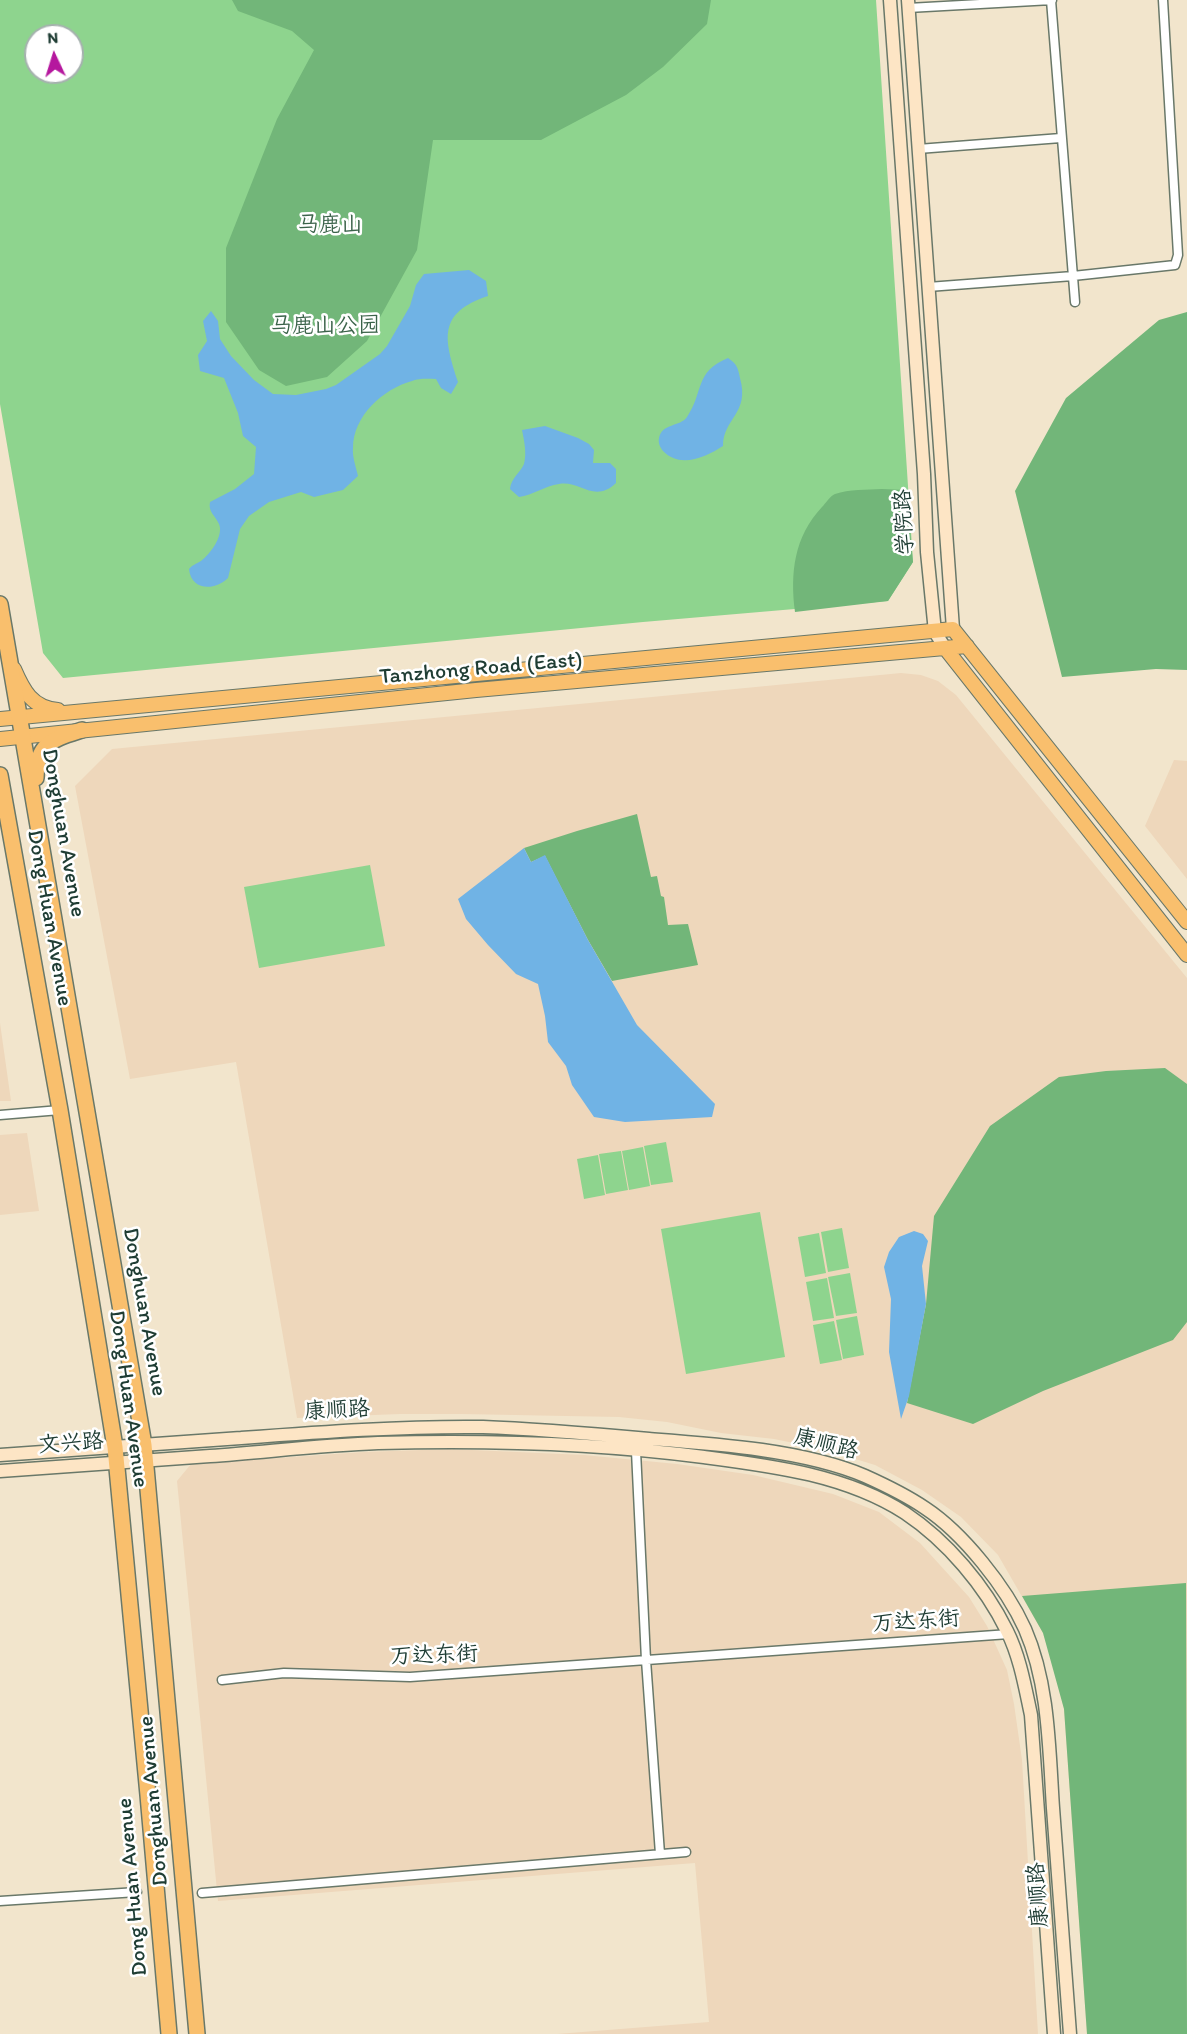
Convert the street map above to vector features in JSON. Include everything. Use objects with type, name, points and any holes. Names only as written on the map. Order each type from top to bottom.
[{"type":"highway","name":"Donghuan Avenue","points":[[0,604],[145,1453],[197,2034]]},
{"type":"highway","points":[[35,805],[40,751],[54,739],[82,730]]},
{"type":"highway","name":"Dong Huan Avenue","points":[[0,775],[60,1110],[115,1455],[169,2034]]},
{"type":"main road","name":"学院路","points":[[890,0],[927,552],[935,632],[945,648],[1187,955]]},
{"type":"main road","name":"学院路","points":[[908,4],[953,629]]},
{"type":"main road","name":"Tanzhong Road (East)","points":[[0,719],[953,629]]},
{"type":"main road","points":[[953,629],[1187,922]]},
{"type":"main road","name":"Tanzhong Road (East)","points":[[0,739],[464,691],[967,646]]},
{"type":"main road","points":[[8,654],[23,690],[35,703],[50,709],[81,712]]},
{"type":"main road","name":"康顺路","points":[[145,1453],[362,1430],[484,1427],[570,1432],[711,1444],[829,1464],[870,1478],[927,1509],[951,1529],[1007,1595],[1035,1656],[1048,1737],[1070,2034]]},
{"type":"main road","name":"康顺路","points":[[145,1453],[387,1443],[519,1442],[636,1450],[763,1465],[813,1475],[864,1491],[905,1513],[936,1537],[991,1602],[1008,1634],[1023,1680],[1031,1715],[1054,2034]]},
{"type":"main road","name":"文兴路","points":[[0,1455],[145,1453]]},
{"type":"main road","name":"文兴路","points":[[0,1471],[115,1455]]},
{"type":"street","points":[[908,4],[1052,0],[1075,302]]},
{"type":"street","points":[[928,287],[1175,266],[1178,255],[1163,0]]},
{"type":"street","points":[[918,149],[1061,138]]},
{"type":"street","points":[[0,1115],[60,1110]]},
{"type":"street","points":[[636,1450],[646,1660],[660,1854]]},
{"type":"street","name":"万达东街","points":[[222,1680],[284,1673],[410,1677],[1008,1634]]},
{"type":"street","points":[[202,1893],[686,1852]]},
{"type":"street","points":[[0,1901],[137,1892]]},
{"type":"shaded area","points":[[901,673],[921,675],[938,681],[956,695],[1187,978],[1187,2034],[1087,2034],[1064,1709],[1056,1672],[1043,1633],[998,1555],[961,1517],[922,1490],[875,1465],[823,1449],[667,1422],[619,1417],[462,1414],[297,1418],[236,1062],[130,1079],[75,786],[112,749]]},
{"type":"shaded area","points":[[1174,760],[1187,761],[1187,879],[1145,826]]},
{"type":"shaded area","points":[[0,1023],[11,1101],[0,1101]]},
{"type":"shaded area","points":[[27,1133],[39,1211],[0,1215],[0,1135]]},
{"type":"shaded area","points":[[450,1449],[584,1455],[677,1464],[753,1475],[833,1494],[879,1512],[920,1543],[969,1597],[987,1626],[1007,1670],[1022,1760],[1038,2034],[557,2034],[709,2022],[695,1863],[218,1901],[177,1481],[191,1464],[364,1452]]},
{"type":"green space","name":"马鹿山公园","points":[[0,0],[876,0],[913,562],[888,601],[643,622],[63,678],[43,653],[0,404]]},
{"type":"green space","name":"马鹿山","points":[[232,0],[711,0],[707,24],[663,67],[626,95],[541,140],[433,140],[417,250],[367,341],[327,377],[286,386],[259,370],[226,322],[226,248],[277,119],[314,50],[292,31],[238,11]]},
{"type":"green space","points":[[1187,312],[1187,670],[1156,669],[1062,677],[1015,491],[1066,398],[1159,320]]},
{"type":"green space","points":[[852,490],[906,490],[913,562],[888,601],[795,612],[793,583],[796,556],[805,531],[813,519],[835,494]]},
{"type":"green space","points":[[637,814],[651,877],[657,876],[661,896],[664,897],[668,925],[688,924],[698,965],[612,981],[545,856],[531,862],[524,848]]},
{"type":"green space","points":[[370,865],[385,946],[259,968],[244,887]]},
{"type":"green space","points":[[1165,1068],[1187,1084],[1187,1322],[1173,1340],[1043,1391],[973,1424],[907,1403],[926,1304],[934,1216],[990,1126],[1059,1077],[1106,1071]]},
{"type":"green space","points":[[666,1142],[673,1182],[651,1185],[644,1146]]},
{"type":"green space","points":[[643,1147],[650,1186],[629,1190],[622,1151]]},
{"type":"green space","points":[[621,1151],[628,1190],[606,1194],[599,1154]]},
{"type":"green space","points":[[598,1155],[605,1195],[584,1199],[577,1159]]},
{"type":"green space","points":[[760,1212],[785,1357],[686,1374],[661,1229]]},
{"type":"green space","points":[[842,1228],[849,1268],[828,1272],[821,1232]]},
{"type":"green space","points":[[819,1233],[826,1273],[805,1277],[798,1237]]},
{"type":"green space","points":[[850,1273],[857,1313],[836,1316],[828,1277]]},
{"type":"green space","points":[[827,1278],[834,1318],[813,1321],[806,1282]]},
{"type":"green space","points":[[857,1316],[864,1355],[843,1359],[836,1320]]},
{"type":"green space","points":[[834,1321],[842,1360],[820,1364],[813,1325]]},
{"type":"green space","points":[[1186,1583],[1187,2034],[1087,2034],[1064,1709],[1043,1633],[1022,1596]]},
{"type":"water","points":[[469,270],[486,281],[488,296],[471,303],[452,319],[448,340],[458,382],[451,394],[441,388],[436,379],[424,379],[401,385],[381,397],[364,415],[354,436],[353,454],[358,476],[343,490],[314,497],[301,492],[269,502],[249,516],[240,529],[228,578],[210,587],[194,582],[189,569],[208,554],[220,534],[219,524],[211,511],[210,502],[235,489],[254,474],[256,447],[243,436],[238,413],[224,378],[200,371],[198,355],[207,341],[203,321],[211,311],[218,321],[220,339],[231,356],[254,380],[273,394],[296,395],[336,385],[380,354],[410,306],[416,285],[424,274]]},
{"type":"water","points":[[728,358],[738,369],[742,400],[727,429],[723,446],[693,459],[677,459],[670,456],[663,451],[660,445],[661,433],[667,427],[687,417],[705,376],[717,364]]},
{"type":"water","points":[[545,426],[589,444],[594,450],[593,463],[610,463],[616,469],[616,483],[601,491],[559,484],[519,497],[510,489],[525,460],[522,430]]},
{"type":"water","points":[[524,848],[531,862],[545,855],[588,940],[637,1025],[715,1104],[712,1117],[625,1122],[594,1117],[572,1085],[566,1066],[548,1042],[538,984],[516,974],[488,945],[466,919],[458,899]]},
{"type":"water","points":[[914,1231],[923,1234],[928,1241],[922,1266],[926,1304],[909,1396],[901,1419],[889,1352],[891,1299],[884,1267],[889,1252],[899,1237]]}]
